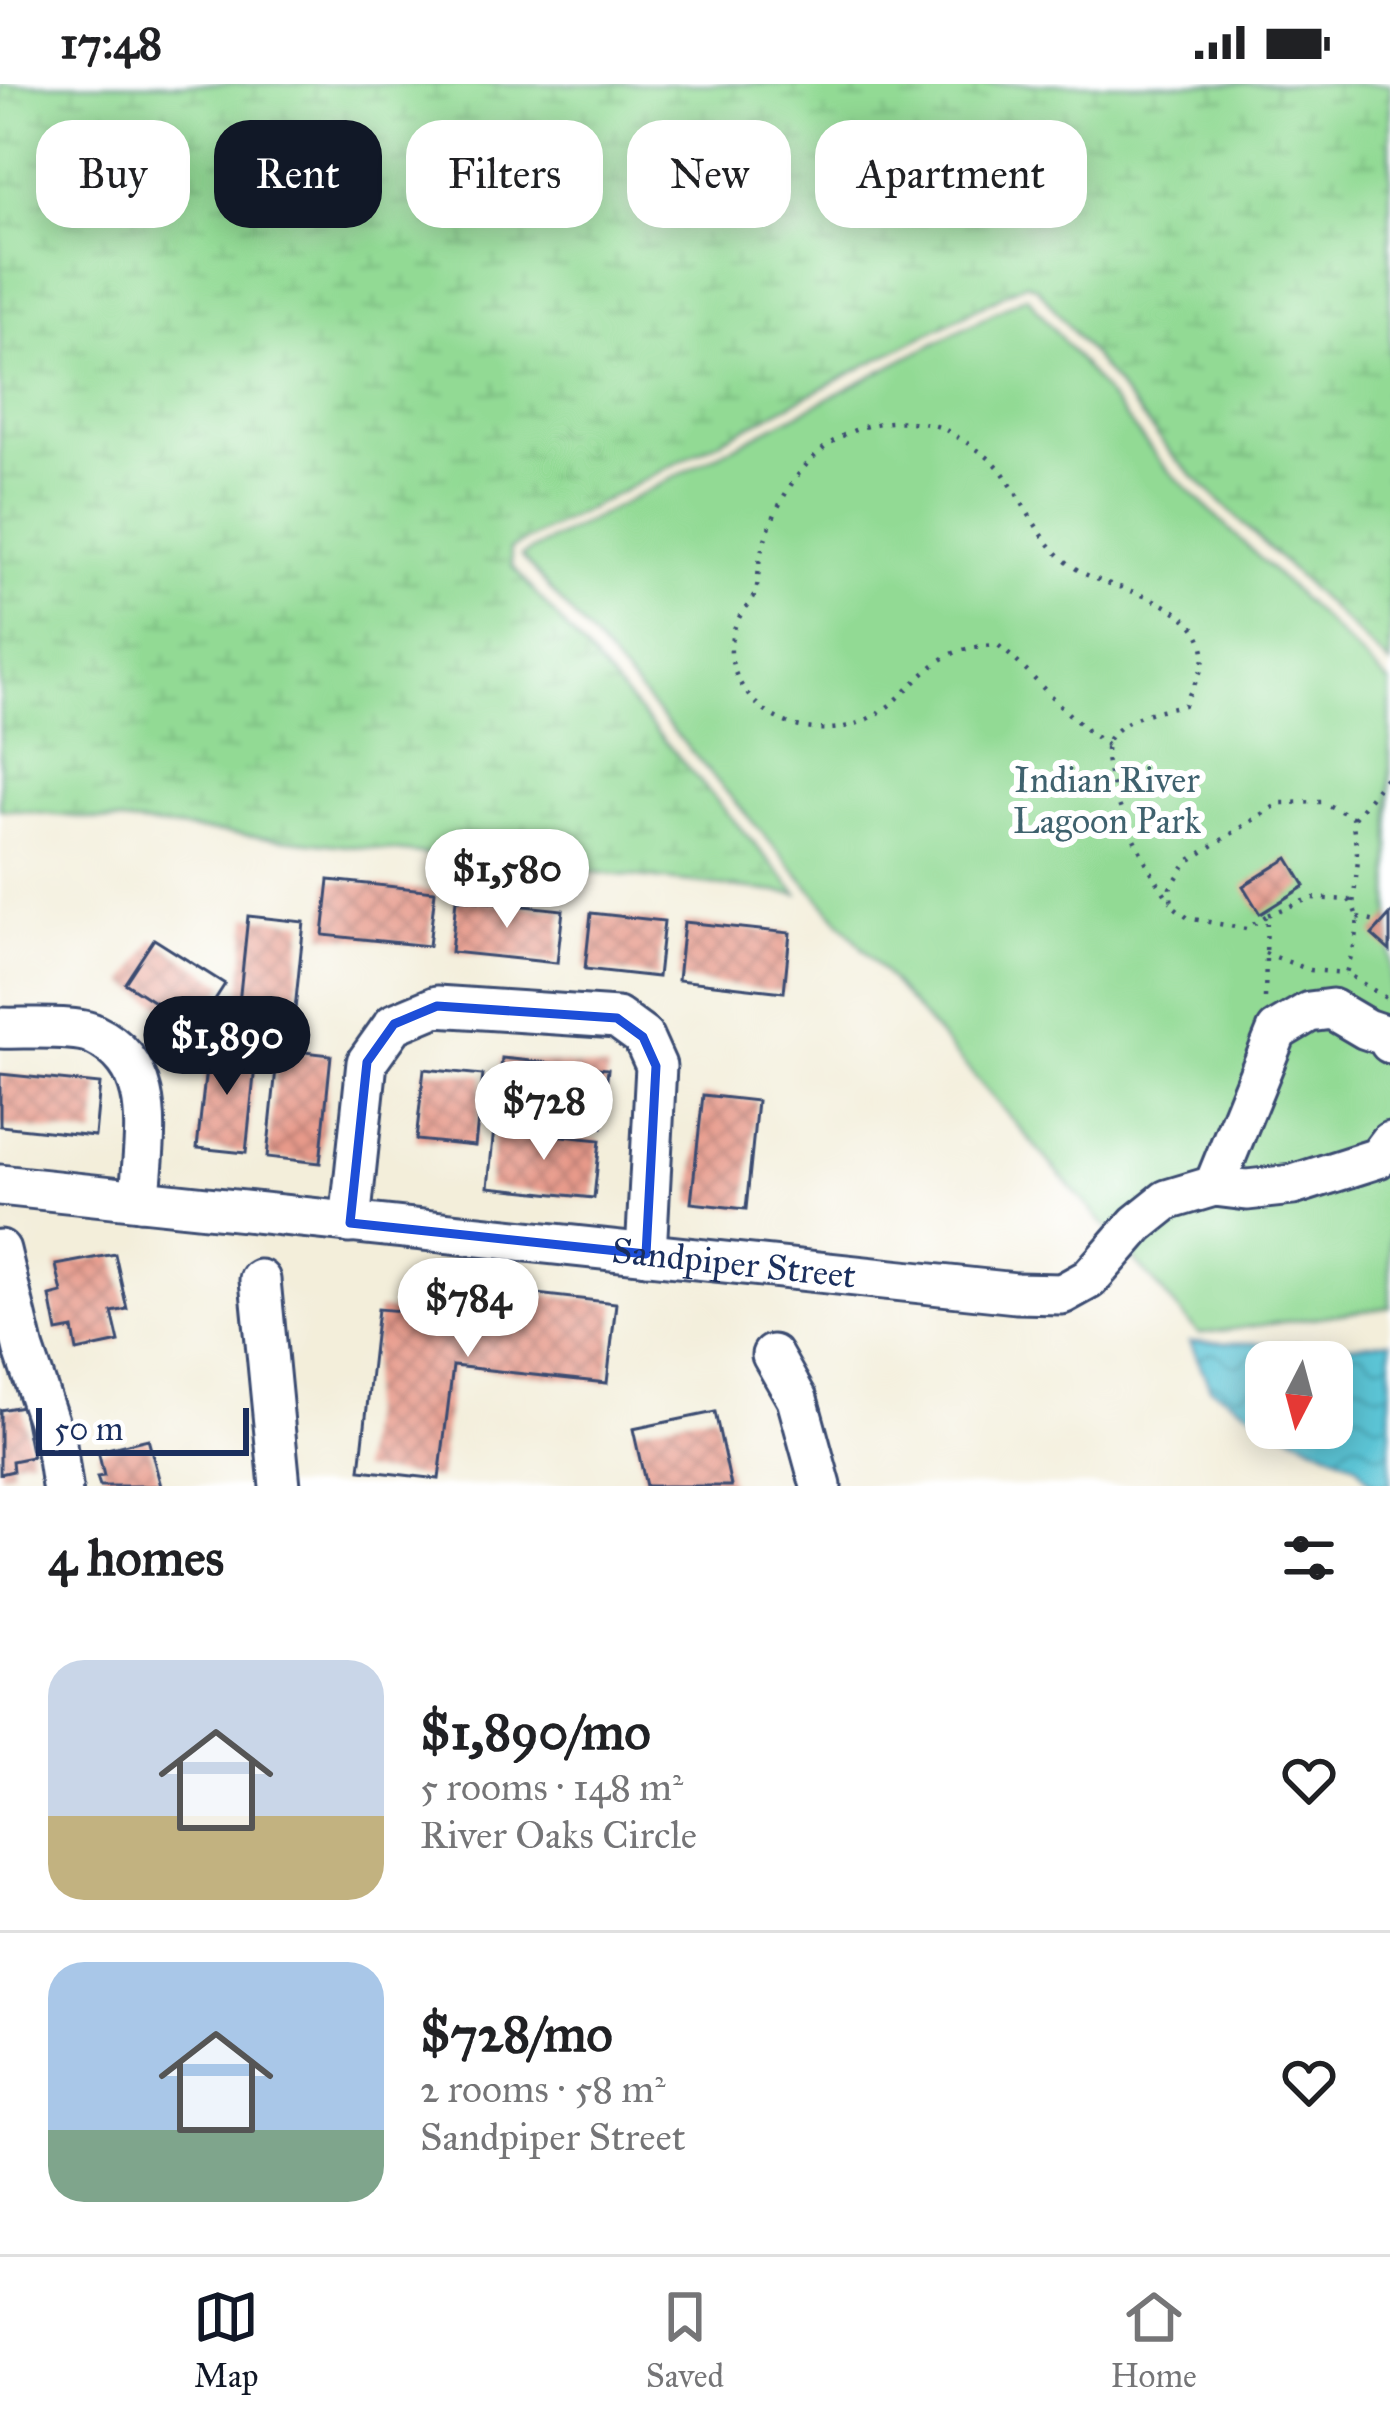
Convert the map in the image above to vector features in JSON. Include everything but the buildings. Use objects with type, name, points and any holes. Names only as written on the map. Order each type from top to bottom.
[{"type":"street","points":[[350,1223],[367,1062],[394,1024],[437,1006],[617,1018],[644,1037],[656,1066],[646,1254]]},
{"type":"street","points":[[1214,1186],[1277,1031],[1309,1012],[1332,1009],[1387,1036],[1390,1043]]},
{"type":"street","points":[[0,1028],[91,1033],[132,1066],[145,1094],[140,1200]]},
{"type":"street","name":"Sandpiper Street","points":[[0,1185],[1016,1293],[1062,1294],[1089,1279],[1137,1224],[1167,1200],[1214,1186],[1247,1190],[1293,1185],[1378,1158],[1390,1142]]},
{"type":"street","points":[[0,1250],[24,1350],[56,1445],[62,1486]]},
{"type":"street","points":[[260,1280],[280,1486]]},
{"type":"street","points":[[772,1355],[797,1399],[821,1486]]},
{"type":"path","points":[[1108,745],[1091,735],[998,645],[972,647],[944,658],[880,713],[839,727],[803,730],[778,722],[753,701],[731,664],[728,641],[754,594],[761,549],[804,461],[831,441],[892,418],[938,426],[1004,472],[1042,540],[1081,574],[1155,597],[1198,632],[1205,657],[1184,705],[1142,714],[1109,738],[1109,776],[1144,864],[1188,918],[1246,928],[1267,915]]},
{"type":"path","points":[[1354,818],[1390,772]]},
{"type":"path","points":[[1172,902],[1170,888],[1187,862],[1280,803],[1322,802],[1352,817],[1358,860],[1353,905]]},
{"type":"path","points":[[1358,918],[1382,922]]},
{"type":"path","points":[[1265,953],[1310,970],[1346,973]]},
{"type":"highlighted area","points":[[437,1006],[617,1018],[643,1037],[656,1066],[646,1254],[350,1223],[367,1062],[394,1024]]},
{"type":"green space","points":[[0,84],[1390,84],[1390,665],[1174,457],[1037,287],[1026,283],[510,549],[512,566],[798,894],[0,809]]},
{"type":"green space","name":"Indian River Lagoon Park","points":[[1027,296],[1165,467],[1390,684],[1390,1307],[1199,1334],[521,556]]},
{"type":"water","points":[[1390,1341],[1390,1486],[1372,1486],[1357,1465],[1323,1449],[1353,1449],[1353,1345]]},
{"type":"water","points":[[1190,1342],[1245,1343],[1245,1408],[1210,1387]]}]
